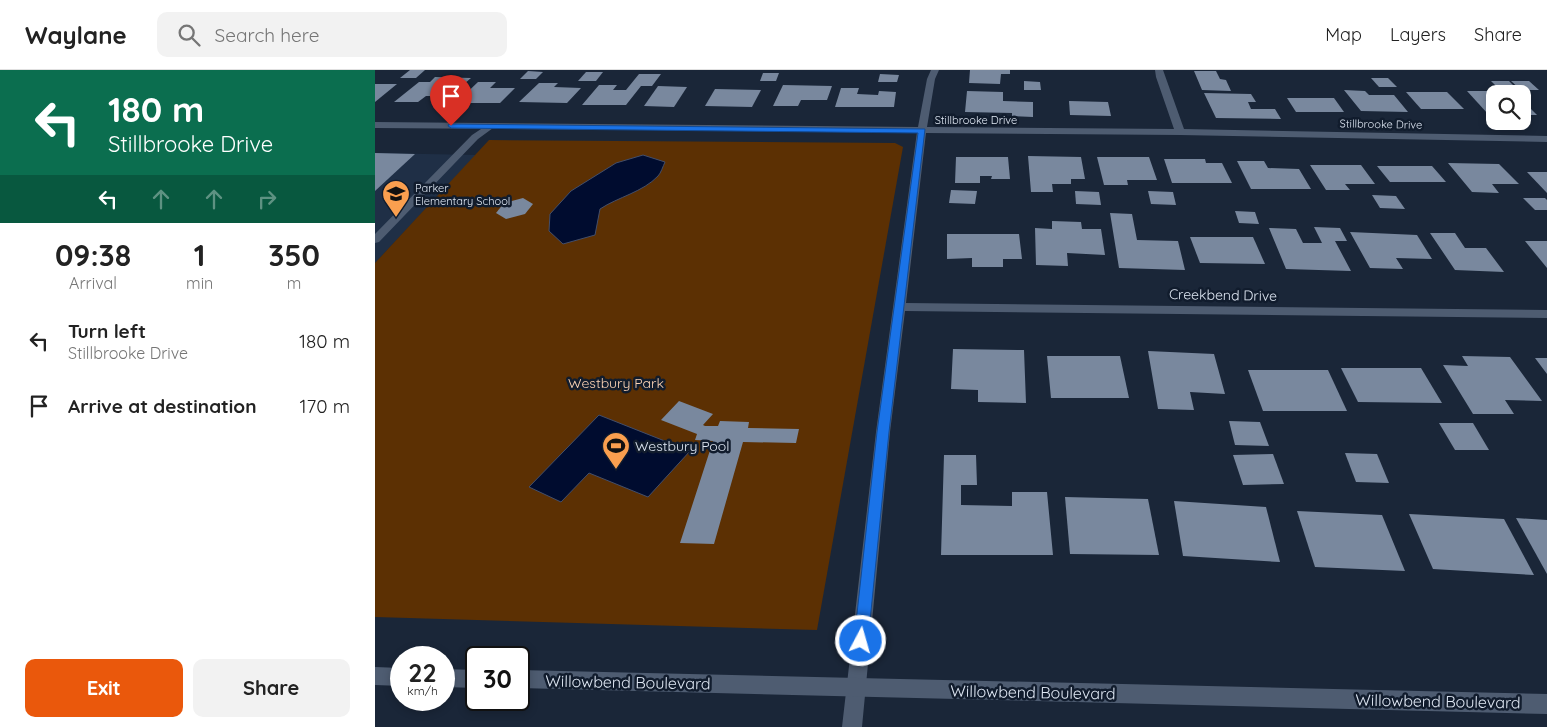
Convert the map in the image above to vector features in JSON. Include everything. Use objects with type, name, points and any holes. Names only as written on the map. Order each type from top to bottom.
[{"type":"street","points":[[852,727],[883,432],[923,131],[931,79],[935,70]]},
{"type":"street","points":[[1159,70],[1180,132]]},
{"type":"street","name":"Stillbrooke Drive","points":[[375,125],[1180,132],[1547,139]]},
{"type":"street","points":[[375,240],[475,136],[490,126]]},
{"type":"street","name":"Creekbend Drive","points":[[899,307],[1547,314]]},
{"type":"street","points":[[375,676],[390,677]]},
{"type":"street","name":"Willowbend Boulevard","points":[[530,680],[1547,704]]},
{"type":"shaded area","name":"Parker Elementary School","points":[[375,153],[476,155],[375,263]]},
{"type":"shaded area","points":[[643,155],[665,162],[660,173],[652,182],[600,209],[595,235],[563,244],[549,231],[550,214],[571,191],[616,163]]},
{"type":"shaded area","points":[[599,415],[690,451],[648,497],[589,473],[561,502],[529,487]]},
{"type":"green space","name":"Westbury Park","points":[[489,140],[895,143],[903,147],[817,630],[375,617],[375,263]]},
{"type":"building","points":[[410,70],[425,70],[416,78],[400,78]]},
{"type":"building","points":[[970,70],[1010,70],[1010,74],[1001,74],[1000,84],[969,83]]},
{"type":"building","points":[[528,71],[543,72],[536,79],[520,79]]},
{"type":"building","points":[[1194,71],[1216,71],[1220,79],[1226,80],[1231,91],[1202,90]]},
{"type":"building","points":[[586,72],[603,72],[596,81],[578,81]]},
{"type":"building","points":[[763,73],[779,73],[776,81],[760,81]]},
{"type":"building","points":[[639,74],[661,74],[652,86],[641,86],[626,105],[582,105],[599,85],[617,85],[613,90],[626,90]]},
{"type":"building","points":[[880,74],[899,75],[897,82],[878,82]]},
{"type":"building","points":[[435,77],[471,78],[450,96],[426,96],[418,102],[394,102],[419,82],[430,82]]},
{"type":"building","points":[[1371,78],[1388,78],[1397,87],[1379,87]]},
{"type":"building","points":[[1024,81],[1040,82],[1041,90],[1024,90]]},
{"type":"building","points":[[1491,81],[1509,81],[1513,85],[1495,85]]},
{"type":"building","points":[[1511,81],[1529,81],[1539,90],[1531,90],[1531,85],[1515,85]]},
{"type":"building","points":[[478,82],[496,82],[490,88],[515,88],[500,103],[456,103]]},
{"type":"building","points":[[539,83],[558,83],[554,87],[581,88],[567,103],[519,102]]},
{"type":"building","points":[[375,84],[397,84],[375,102]]},
{"type":"building","points":[[783,85],[832,86],[827,100],[801,100],[798,106],[773,106]]},
{"type":"building","points":[[658,86],[687,87],[674,107],[644,106]]},
{"type":"building","points":[[841,88],[859,88],[857,94],[878,95],[879,91],[896,92],[894,107],[835,107]]},
{"type":"building","points":[[715,89],[761,90],[752,107],[705,106]]},
{"type":"building","points":[[1344,90],[1365,91],[1369,95],[1394,95],[1408,112],[1361,111]]},
{"type":"building","points":[[967,91],[1003,92],[1003,101],[1033,102],[1033,117],[1012,116],[1012,113],[965,112]]},
{"type":"building","points":[[1467,91],[1486,91],[1486,112]]},
{"type":"building","points":[[1406,92],[1447,92],[1464,109],[1421,109]]},
{"type":"building","points":[[1204,93],[1251,94],[1256,102],[1248,102],[1251,109],[1275,109],[1281,119],[1216,118]]},
{"type":"building","points":[[1287,98],[1334,98],[1344,112],[1296,112]]},
{"type":"building","points":[[1069,101],[1108,102],[1111,116],[1070,115]]},
{"type":"building","points":[[1531,109],[1537,115],[1531,115]]},
{"type":"building","name":"Parker Elementary School","points":[[375,153],[415,154],[375,191]]},
{"type":"building","points":[[1028,156],[1081,157],[1085,179],[1071,179],[1071,184],[1052,184],[1053,192],[1031,192]]},
{"type":"building","points":[[956,157],[1008,157],[1010,179],[991,179],[992,176],[980,176],[980,183],[955,183]]},
{"type":"building","points":[[1097,157],[1149,157],[1157,180],[1127,180],[1128,185],[1104,185]]},
{"type":"building","points":[[1164,159],[1205,159],[1206,163],[1222,163],[1232,183],[1172,183]]},
{"type":"building","points":[[1237,161],[1264,161],[1268,168],[1299,169],[1311,189],[1251,189]]},
{"type":"building","points":[[1448,163],[1499,164],[1519,184],[1492,184],[1499,193],[1472,192]]},
{"type":"building","points":[[1310,165],[1361,165],[1375,184],[1345,184],[1350,190],[1326,190]]},
{"type":"building","points":[[1377,166],[1432,166],[1446,182],[1390,182]]},
{"type":"building","points":[[1527,172],[1547,172],[1547,193]]},
{"type":"building","points":[[951,190],[977,191],[975,204],[949,203]]},
{"type":"building","points":[[1075,191],[1099,192],[1101,205],[1076,204]]},
{"type":"building","points":[[1148,191],[1173,192],[1176,205],[1151,204]]},
{"type":"building","points":[[1372,195],[1396,196],[1405,209],[1380,208]]},
{"type":"building","points":[[523,198],[533,204],[525,214],[506,219],[496,213],[504,203]]},
{"type":"building","points":[[1523,198],[1545,198],[1547,200],[1547,210],[1535,210]]},
{"type":"building","points":[[1235,211],[1255,212],[1259,224],[1239,223]]},
{"type":"building","points":[[1110,213],[1132,214],[1137,240],[1178,241],[1185,270],[1119,268]]},
{"type":"building","points":[[1052,221],[1081,222],[1082,229],[1101,229],[1105,255],[1067,253],[1068,266],[1036,265],[1035,228],[1052,229]]},
{"type":"building","points":[[1314,227],[1340,228],[1347,241],[1335,241],[1351,271],[1286,269],[1269,228],[1296,229],[1303,243],[1322,243]]},
{"type":"building","points":[[1350,232],[1417,235],[1432,259],[1396,258],[1403,269],[1370,268]]},
{"type":"building","points":[[1430,233],[1455,233],[1465,248],[1486,248],[1504,272],[1455,270]]},
{"type":"building","points":[[947,234],[1019,234],[1022,259],[1003,259],[1003,267],[972,267],[972,258],[947,259]]},
{"type":"building","points":[[1190,237],[1253,237],[1265,264],[1200,263]]},
{"type":"building","points":[[1525,241],[1547,241],[1547,268]]},
{"type":"building","points":[[953,349],[1024,350],[1026,403],[978,402],[978,390],[951,389]]},
{"type":"building","points":[[1148,351],[1214,354],[1225,394],[1190,392],[1194,410],[1158,409]]},
{"type":"building","points":[[1047,356],[1120,356],[1129,398],[1051,398]]},
{"type":"building","points":[[1462,356],[1510,357],[1542,401],[1505,400],[1514,414],[1473,414],[1443,365],[1468,366]]},
{"type":"building","points":[[1535,358],[1547,358],[1547,374]]},
{"type":"building","points":[[1341,368],[1421,368],[1442,403],[1358,402]]},
{"type":"building","points":[[1248,370],[1328,370],[1347,411],[1263,411]]},
{"type":"building","points":[[679,401],[713,414],[703,425],[705,426],[718,426],[720,421],[749,422],[748,428],[799,429],[796,443],[743,442],[714,544],[680,543],[713,441],[695,440],[697,434],[661,420]]},
{"type":"building","points":[[1229,421],[1260,422],[1269,446],[1235,445]]},
{"type":"building","points":[[1439,423],[1473,423],[1489,450],[1455,450]]},
{"type":"building","points":[[1345,453],[1377,454],[1389,483],[1356,482]]},
{"type":"building","points":[[1273,454],[1284,484],[1243,485],[1233,455]]},
{"type":"building","points":[[944,455],[976,455],[977,485],[961,485],[961,505],[1012,506],[1012,492],[1047,492],[1053,555],[941,555]]},
{"type":"building","points":[[1065,497],[1148,499],[1159,555],[1070,554]]},
{"type":"building","points":[[1174,501],[1266,507],[1280,562],[1183,556]]},
{"type":"building","points":[[1297,511],[1382,515],[1405,571],[1315,567]]},
{"type":"building","points":[[1409,514],[1504,519],[1534,575],[1433,569]]},
{"type":"building","points":[[1516,518],[1547,520],[1547,574]]},
{"type":"place","name":"Parker Elementary School","points":[[396,218]]},
{"type":"place","name":"Westbury Pool","points":[[616,470]]},
{"type":"route","points":[[451,126],[923,131],[883,432],[861,641]]}]
